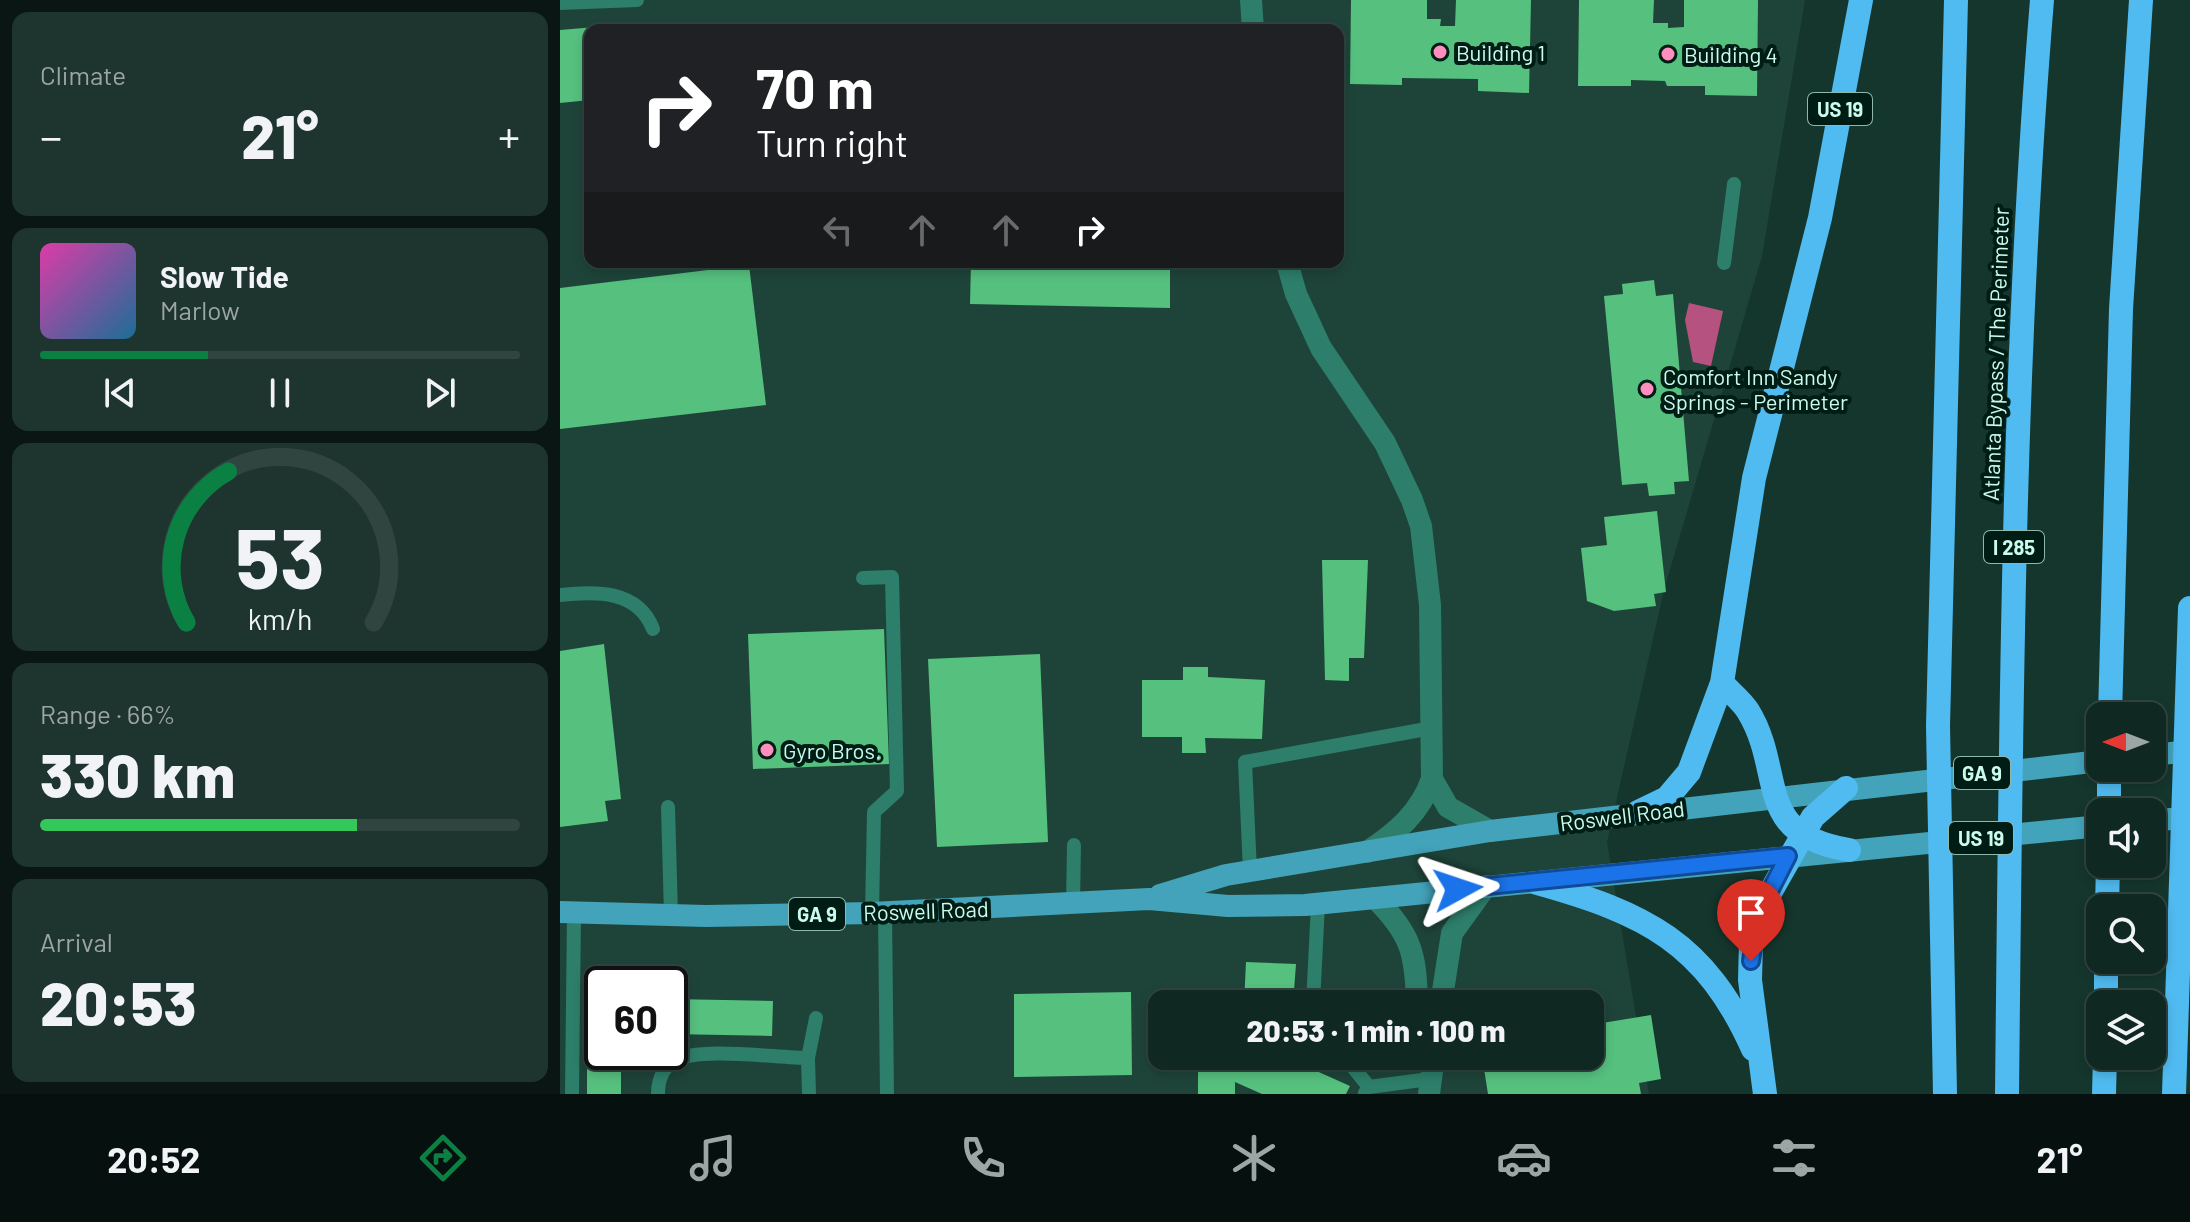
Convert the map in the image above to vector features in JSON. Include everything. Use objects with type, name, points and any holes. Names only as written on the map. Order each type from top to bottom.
[{"type":"highway","name":"US 19","points":[[1722,683],[1753,481],[1820,218],[1861,0]]},
{"type":"highway","points":[[1945,1094],[1938,726],[1956,0]]},
{"type":"highway","name":"Atlanta Bypass / The Perimeter","points":[[2007,1094],[2016,464],[2031,139],[2042,0]]},
{"type":"highway","points":[[2110,702],[2121,309],[2141,0]]},
{"type":"highway","points":[[2174,1094],[2190,608]]},
{"type":"highway","points":[[1638,812],[1667,798],[1689,772],[1722,683],[1748,710],[1768,765],[1773,796],[1789,823],[1802,834]]},
{"type":"highway","points":[[1765,1094],[1750,980],[1751,942],[1758,914],[1802,834],[1825,804],[1855,787]]},
{"type":"highway","name":"US 19","points":[[1802,834],[1827,846],[1856,850]]},
{"type":"highway","points":[[1537,883],[1605,902],[1674,940],[1700,964],[1723,992],[1761,1068]]},
{"type":"highway","points":[[2104,1094],[2105,1070]]},
{"type":"main road","points":[[2166,754],[2190,751]]},
{"type":"main road","name":"Roswell Road","points":[[1149,899],[1250,871],[1490,831],[1773,796],[2086,762]]},
{"type":"main road","points":[[2166,820],[2190,817]]},
{"type":"main road","name":"Roswell Road","points":[[567,912],[671,915],[879,913],[1149,899],[1228,906],[1318,904],[2086,827]]},
{"type":"street","points":[[1251,0],[1253,24]]},
{"type":"street","points":[[1289,268],[1296,294],[1321,348],[1385,443],[1421,526],[1430,605],[1432,779],[1427,795],[1406,823],[1367,852]]},
{"type":"street","points":[[1432,779],[1448,807],[1490,831]]},
{"type":"street","points":[[1443,990],[1452,933],[1486,886]]},
{"type":"street","points":[[1375,898],[1398,922],[1411,944],[1416,990]]},
{"type":"lane","points":[[560,3],[637,0]]},
{"type":"lane","points":[[1724,263],[1734,184]]},
{"type":"lane","points":[[863,578],[892,577],[897,791],[874,812],[887,1094]]},
{"type":"lane","points":[[560,595],[593,592],[619,596],[647,613],[653,629]]},
{"type":"lane","points":[[1250,871],[1245,762],[1432,728]]},
{"type":"lane","points":[[668,807],[671,915]]},
{"type":"lane","points":[[1073,904],[1074,845]]},
{"type":"lane","points":[[1314,990],[1318,904]]},
{"type":"lane","points":[[567,912],[568,1088]]},
{"type":"lane","points":[[809,1094],[808,1058],[816,1018]]},
{"type":"lane","points":[[658,1094],[658,1083],[673,1061],[696,1054],[808,1058]]},
{"type":"lane","points":[[1353,1070],[1367,1090],[1429,1086]]},
{"type":"shaded area","points":[[560,0],[1805,0],[1762,256],[1664,590],[1607,842],[1649,1094],[560,1094]]},
{"type":"shaded area","points":[[1689,303],[1723,311],[1711,366],[1693,362],[1685,320]]},
{"type":"building","name":"Building 1","points":[[1351,0],[1427,0],[1427,19],[1441,19],[1440,26],[1455,26],[1456,0],[1531,0],[1529,93],[1478,91],[1478,79],[1402,78],[1402,85],[1350,84]]},
{"type":"building","name":"Building 4","points":[[1579,0],[1654,0],[1653,23],[1668,23],[1668,28],[1684,27],[1684,0],[1758,0],[1757,96],[1705,95],[1705,86],[1667,86],[1665,81],[1631,80],[1631,86],[1578,86]]},
{"type":"building","points":[[584,28],[584,101],[560,103],[560,30]]},
{"type":"building","points":[[724,268],[749,268],[766,405],[560,429],[560,288]]},
{"type":"building","points":[[971,268],[1170,268],[1170,308],[970,304]]},
{"type":"building","name":"Comfort Inn Sandy Springs - Perimeter","points":[[1654,280],[1656,296],[1673,294],[1689,481],[1674,482],[1675,494],[1649,496],[1647,483],[1622,485],[1604,296],[1623,294],[1622,284]]},
{"type":"building","points":[[1657,511],[1666,592],[1654,594],[1656,606],[1614,611],[1587,601],[1581,548],[1607,545],[1604,517]]},
{"type":"building","points":[[1322,560],[1368,560],[1364,658],[1349,658],[1349,681],[1325,680]]},
{"type":"building","points":[[884,629],[889,764],[753,769],[748,634]]},
{"type":"building","points":[[604,644],[621,799],[605,801],[608,821],[560,827],[560,651]]},
{"type":"building","points":[[1040,654],[1048,842],[937,847],[928,659]]},
{"type":"building","points":[[1183,667],[1208,667],[1208,677],[1265,680],[1262,739],[1205,738],[1206,753],[1182,753],[1182,737],[1142,737],[1142,680],[1183,680]]},
{"type":"building","points":[[1246,962],[1296,964],[1294,990],[1245,990]]},
{"type":"building","points":[[1131,992],[1132,1075],[1014,1077],[1014,994]]},
{"type":"building","points":[[688,999],[773,1001],[772,1036],[688,1034]]},
{"type":"building","points":[[1651,1015],[1661,1079],[1639,1083],[1641,1094],[1488,1094],[1484,1070],[1604,1070],[1604,1023]]},
{"type":"building","points":[[587,1070],[621,1070],[621,1094],[587,1094]]},
{"type":"building","points":[[1198,1070],[1314,1070],[1350,1086],[1346,1094],[1262,1094],[1235,1082],[1235,1094],[1198,1094]]},
{"type":"place","name":"Building 1","points":[[1440,52]]},
{"type":"place","name":"Building 4","points":[[1668,54]]},
{"type":"place","name":"Comfort Inn Sandy Springs - Perimeter","points":[[1647,389]]},
{"type":"place","name":"Gyro Bros.","points":[[767,750]]},
{"type":"route","points":[[1458,889],[1788,856],[1758,914],[1751,942],[1751,961]]}]
